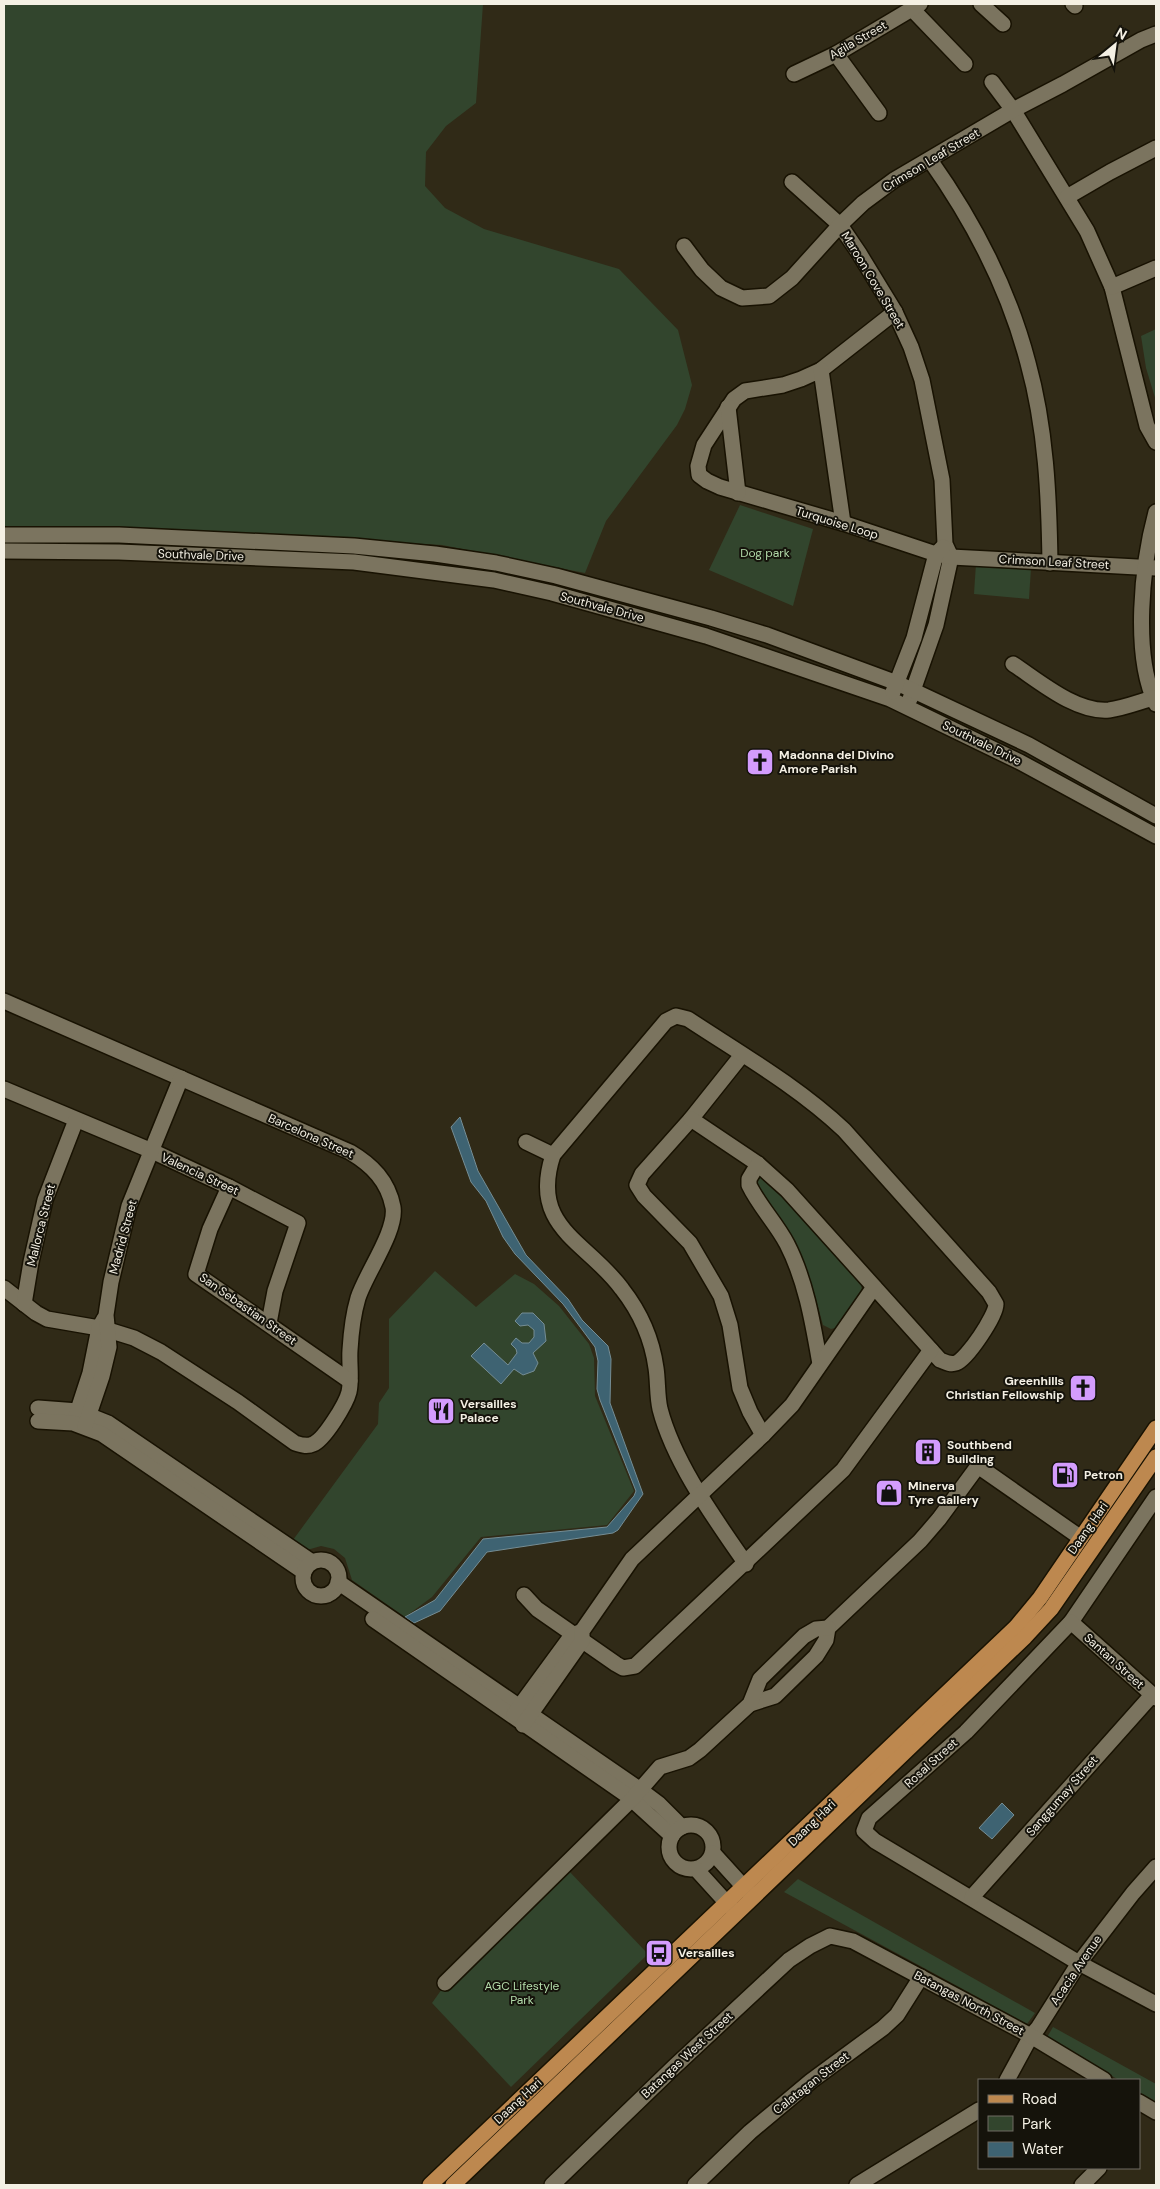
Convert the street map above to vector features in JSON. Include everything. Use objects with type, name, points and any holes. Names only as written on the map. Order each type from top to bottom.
[{"type":"main road","name":"Daang Hari","points":[[749,1893],[1016,1627],[1040,1598],[1156,1428]]},
{"type":"main road","name":"Daang Hari","points":[[430,2185],[732,1909],[1025,1637],[1051,1609],[1156,1458]]},
{"type":"main road","name":"Daang Hari","points":[[453,2185],[732,1909]]},
{"type":"street","points":[[981,4],[1003,24]]},
{"type":"street","points":[[916,6],[965,64]]},
{"type":"street","name":"Agila Street","points":[[794,74],[836,54],[916,6]]},
{"type":"street","name":"Crimson Leaf Street","points":[[684,246],[702,270],[721,288],[742,298],[769,296],[792,278],[862,203],[894,180],[1013,110],[1141,40],[1156,34]]},
{"type":"street","points":[[836,54],[879,114]]},
{"type":"street","points":[[992,82],[1013,110],[1087,232],[1112,288],[1147,426],[1156,442]]},
{"type":"street","points":[[1067,197],[1156,148]]},
{"type":"street","points":[[930,160],[956,196],[980,238],[1008,302],[1029,364],[1044,446],[1049,510],[1050,562]]},
{"type":"street","name":"Maroon Cove Street","points":[[792,182],[840,225],[895,312],[911,347],[922,380],[931,419],[942,480],[944,551],[936,625],[906,707]]},
{"type":"street","points":[[1112,288],[1156,268]]},
{"type":"street","name":"Turquoise Loop","points":[[895,312],[821,370],[783,385],[745,391],[728,407],[704,445],[698,466],[699,475],[706,481],[738,493],[944,551]]},
{"type":"street","points":[[821,370],[842,523]]},
{"type":"street","points":[[728,407],[738,493]]},
{"type":"street","points":[[1013,664],[1074,703],[1090,708],[1108,710],[1155,701],[1145,667],[1141,642],[1156,512]]},
{"type":"street","name":"Southvale Drive","points":[[4,535],[119,535],[354,546],[434,554],[496,563],[608,588],[767,635],[914,689],[1029,746],[1156,816]]},
{"type":"street","name":"Southvale Drive","points":[[4,551],[119,552],[354,562],[494,580],[594,604],[706,636],[890,699],[1020,762],[1156,836]]},
{"type":"street","name":"Crimson Leaf Street","points":[[944,551],[1050,562],[1151,568]]},
{"type":"street","name":"Maroon Cove Street","points":[[890,699],[944,551]]},
{"type":"street","name":"Barcelona Street","points":[[4,1001],[350,1152],[367,1162],[380,1174],[388,1190],[393,1208],[391,1223],[358,1300],[352,1324],[349,1392],[344,1406],[319,1440],[312,1445],[304,1446],[295,1443],[238,1402],[161,1352],[134,1338],[104,1324],[47,1319],[4,1288]]},
{"type":"street","points":[[691,1118],[758,1164],[788,1190],[940,1360],[947,1363],[956,1362],[965,1356],[996,1311],[994,1298],[844,1130],[802,1095],[688,1019],[676,1016],[670,1018],[562,1142],[553,1155],[547,1173],[548,1194],[552,1214],[563,1229],[621,1287],[637,1311],[652,1344],[660,1409],[675,1448],[699,1495],[746,1564]]},
{"type":"street","points":[[742,1055],[642,1174],[637,1185],[644,1196],[690,1243],[721,1296],[730,1325],[740,1388],[750,1412],[764,1435]]},
{"type":"street","name":"Madrid Street","points":[[81,1418],[108,1347],[104,1324],[112,1274],[130,1206],[181,1078]]},
{"type":"street","name":"Valencia Street","points":[[4,1089],[152,1151],[229,1187],[298,1223],[275,1291],[269,1323]]},
{"type":"street","name":"Mallorca Street","points":[[24,1304],[45,1200],[76,1120]]},
{"type":"street","points":[[526,1142],[553,1155]]},
{"type":"street","points":[[758,1164],[749,1179],[749,1185],[777,1226],[794,1260],[814,1328],[820,1364]]},
{"type":"street","name":"San Sebastian Street","points":[[229,1187],[210,1229],[196,1274],[350,1381]]},
{"type":"street","points":[[521,1716],[632,1559],[764,1435],[792,1405],[874,1287]]},
{"type":"street","points":[[524,1595],[537,1609],[616,1664],[623,1668],[636,1666],[746,1564],[843,1470],[931,1350]]},
{"type":"street","points":[[38,1415],[81,1418],[308,1567]]},
{"type":"street","points":[[445,1983],[660,1768],[689,1758],[750,1704],[775,1696],[798,1674],[816,1656],[826,1640],[828,1628],[920,1541],[978,1466],[1081,1538]]},
{"type":"street","name":"Rosal Street","points":[[1156,1497],[1071,1622],[966,1732],[869,1818],[864,1831],[875,1841],[1079,1963],[1156,2004]]},
{"type":"street","points":[[319,1560],[332,1564],[336,1569],[336,1587],[326,1595],[318,1595],[311,1592],[303,1579],[308,1567],[319,1560]]},
{"type":"street","points":[[336,1587],[636,1794],[659,1804],[677,1831]]},
{"type":"street","name":"Santan Street","points":[[1071,1622],[1154,1696]]},
{"type":"street","points":[[750,1704],[760,1679],[804,1636],[816,1629],[828,1628]]},
{"type":"street","points":[[782,1658],[795,1655],[798,1657],[801,1661],[798,1674]]},
{"type":"street","name":"Sanggumay Street","points":[[972,1898],[1154,1696]]},
{"type":"street","points":[[713,1854],[706,1863],[696,1869],[682,1867],[672,1857],[670,1843],[677,1831],[696,1825],[708,1833],[712,1839],[713,1854],[749,1893]]},
{"type":"street","name":"Acacia Avenue","points":[[1008,2079],[1031,2036],[1079,1963],[1132,1893],[1156,1867]]},
{"type":"street","points":[[696,1869],[732,1909]]},
{"type":"street","name":"Batangas North Street","points":[[830,1936],[853,1941],[1031,2036],[1102,2079]]},
{"type":"street","name":"Batangas West Street","points":[[554,2185],[674,2066],[789,1960],[830,1936]]},
{"type":"street","name":"Calatagan Street","points":[[695,2185],[750,2132],[883,2028],[897,2015],[921,1977]]},
{"type":"street","points":[[1140,2104],[1156,2112]]},
{"type":"street","points":[[857,2185],[978,2111]]},
{"type":"street","points":[[1082,2185],[1098,2169]]},
{"type":"green space","points":[[4,4],[483,4],[476,103],[446,126],[426,152],[425,186],[445,208],[484,229],[619,269],[678,330],[692,385],[685,409],[677,425],[606,521],[585,573],[442,545],[188,531],[4,526]]},
{"type":"green space","points":[[1156,329],[1156,401],[1146,368],[1141,336]]},
{"type":"green space","name":"Dog park","points":[[740,505],[813,529],[793,606],[709,570]]},
{"type":"green space","points":[[976,563],[1031,568],[1029,599],[974,594]]},
{"type":"green space","points":[[762,1176],[783,1196],[861,1284],[862,1291],[835,1328],[831,1329],[823,1325],[811,1282],[796,1247],[780,1218],[756,1182]]},
{"type":"green space","points":[[435,1271],[476,1307],[515,1274],[534,1284],[559,1306],[589,1344],[594,1358],[595,1396],[634,1491],[607,1525],[481,1537],[432,1597],[405,1617],[352,1580],[345,1558],[334,1549],[321,1546],[307,1550],[293,1540],[378,1424],[379,1403],[389,1388],[389,1319]]},
{"type":"green space","name":"AGC Lifestyle Park","points":[[568,1870],[648,1954],[511,2087],[432,2003],[452,1975]]},
{"type":"green space","points":[[798,1879],[1035,2013],[1027,2024],[784,1892]]},
{"type":"green space","points":[[1053,2027],[1156,2084],[1156,2102],[1140,2093],[1140,2079],[1117,2079],[1046,2039]]},
{"type":"water","points":[[460,1117],[478,1171],[526,1255],[568,1299],[582,1320],[608,1346],[611,1359],[610,1403],[643,1494],[618,1530],[613,1533],[487,1552],[440,1611],[414,1623],[405,1617],[435,1600],[483,1539],[607,1527],[634,1496],[636,1491],[600,1400],[597,1389],[598,1361],[595,1347],[563,1304],[515,1254],[503,1237],[486,1201],[471,1182],[451,1127]]},
{"type":"water","points":[[522,1313],[533,1313],[544,1324],[546,1341],[533,1353],[538,1363],[534,1371],[523,1375],[514,1369],[501,1384],[471,1356],[484,1343],[508,1365],[517,1353],[511,1344],[516,1338],[522,1343],[529,1343],[534,1337],[534,1330],[528,1325],[520,1326],[515,1321]]},
{"type":"water","points":[[1002,1803],[1014,1815],[992,1839],[979,1828]]},
{"type":"place","name":"Madonna del Divino Amore Parish","points":[[760,762]]},
{"type":"place","name":"Greenhills Christian Fellowship","points":[[1083,1388]]},
{"type":"place","name":"Versailles Palace","points":[[441,1411]]},
{"type":"place","name":"Southbend Building","points":[[928,1452]]},
{"type":"place","name":"Petron","points":[[1065,1475]]},
{"type":"place","name":"Minerva Tyre Gallery","points":[[889,1493]]},
{"type":"place","name":"Versailles","points":[[659,1953]]}]
